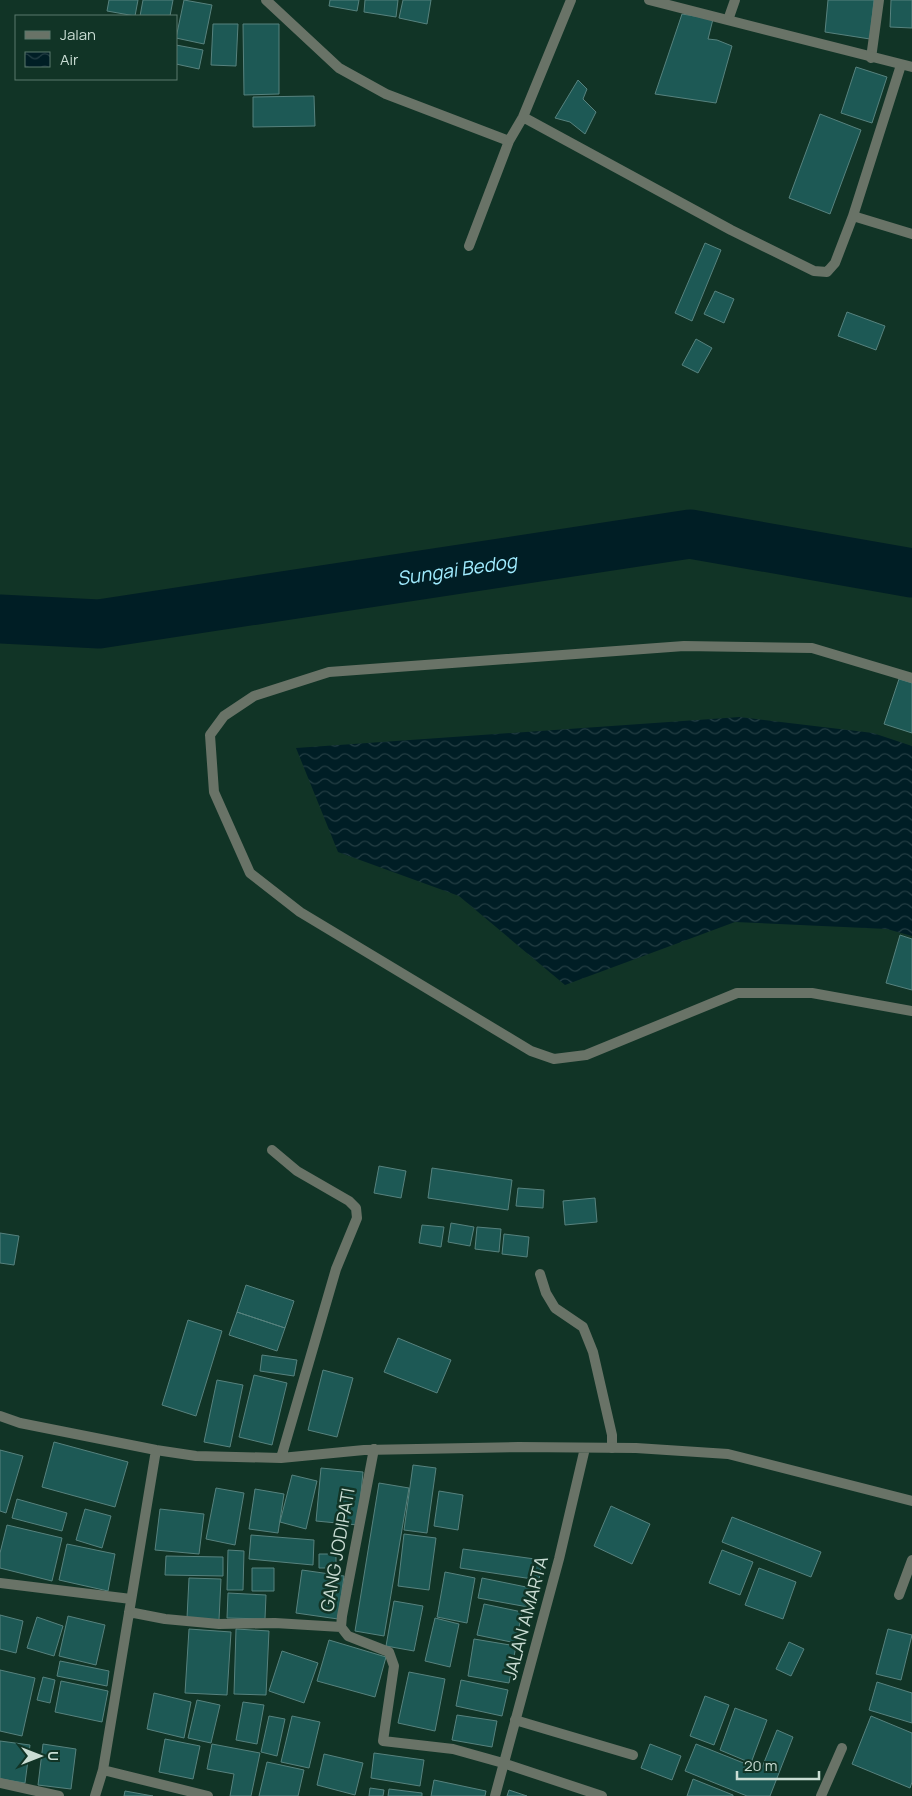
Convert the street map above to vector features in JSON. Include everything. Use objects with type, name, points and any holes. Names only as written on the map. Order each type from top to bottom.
[{"type":"street","points":[[266,0],[338,68],[386,94],[510,140]]},
{"type":"street","points":[[470,246],[510,140],[523,116],[571,0]]},
{"type":"street","points":[[650,0],[912,67]]},
{"type":"street","points":[[728,20],[735,0]]},
{"type":"street","points":[[871,58],[879,0]]},
{"type":"street","points":[[523,116],[731,230],[814,271],[827,272],[836,263],[853,216],[901,65]]},
{"type":"street","points":[[853,216],[912,234]]},
{"type":"street","points":[[912,678],[812,648],[684,646],[328,672],[254,696],[224,716],[210,736],[214,792],[250,873],[300,912],[531,1051],[554,1059],[586,1055],[737,993],[812,993],[912,1011]]},
{"type":"street","points":[[272,1150],[297,1171],[348,1201],[356,1208],[357,1218],[336,1269],[281,1458]]},
{"type":"street","points":[[540,1274],[546,1293],[555,1308],[583,1327],[593,1352],[612,1435],[612,1448]]},
{"type":"street","points":[[0,1416],[20,1423],[196,1456],[281,1458],[374,1449],[518,1446],[612,1448],[728,1454],[912,1501]]},
{"type":"street","name":"JALAN AMARTA","points":[[495,1796],[559,1558],[585,1448]]},
{"type":"street","name":"GANG JODIPATI","points":[[374,1449],[341,1627],[348,1636],[390,1652],[394,1666],[383,1741],[453,1749],[503,1764]]},
{"type":"street","points":[[95,1796],[103,1770],[156,1450]]},
{"type":"street","points":[[899,1595],[912,1560]]},
{"type":"street","points":[[0,1582],[131,1599]]},
{"type":"street","points":[[128,1612],[165,1619],[220,1624],[275,1623],[341,1627]]},
{"type":"street","points":[[515,1720],[633,1755]]},
{"type":"street","points":[[825,1795],[842,1748]]},
{"type":"street","points":[[503,1764],[602,1796]]},
{"type":"street","points":[[103,1770],[208,1796]]},
{"type":"street","points":[[0,1783],[59,1796]]},
{"type":"water","points":[[740,717],[873,733],[912,746],[912,936],[887,929],[735,922],[565,985],[459,896],[338,852],[296,748]]},
{"type":"building","points":[[109,0],[138,0],[135,15],[107,11]]},
{"type":"building","points":[[143,0],[173,0],[170,15],[140,15]]},
{"type":"building","points":[[184,0],[212,5],[204,44],[178,38],[178,28]]},
{"type":"building","points":[[330,0],[359,0],[357,11],[329,6]]},
{"type":"building","points":[[365,0],[398,0],[396,17],[364,12]]},
{"type":"building","points":[[403,0],[431,0],[427,24],[399,18]]},
{"type":"building","points":[[828,0],[874,0],[870,39],[825,32]]},
{"type":"building","points":[[891,0],[912,0],[912,28],[890,27]]},
{"type":"building","points":[[682,14],[713,19],[708,39],[717,40],[732,46],[716,103],[655,94]]},
{"type":"building","points":[[213,24],[238,24],[236,66],[211,65]]},
{"type":"building","points":[[243,24],[279,24],[279,94],[244,95]]},
{"type":"building","points":[[178,45],[203,50],[199,69],[178,64]]},
{"type":"building","points":[[856,67],[887,77],[872,123],[841,113]]},
{"type":"building","points":[[578,80],[587,89],[583,99],[596,112],[585,134],[570,122],[555,118]]},
{"type":"building","points":[[314,96],[315,126],[253,127],[253,97]]},
{"type":"building","points":[[820,114],[861,130],[830,214],[789,198]]},
{"type":"building","points":[[705,243],[721,250],[692,321],[675,313]]},
{"type":"building","points":[[715,291],[734,299],[724,323],[704,314]]},
{"type":"building","points":[[847,312],[885,326],[876,350],[838,336]]},
{"type":"building","points":[[696,339],[712,348],[698,373],[682,365]]},
{"type":"building","points":[[899,679],[912,683],[912,733],[884,724]]},
{"type":"building","points":[[900,935],[912,939],[912,990],[886,983]]},
{"type":"building","points":[[379,1166],[406,1171],[401,1198],[374,1193]]},
{"type":"building","points":[[432,1168],[512,1180],[508,1210],[428,1198]]},
{"type":"building","points":[[518,1188],[544,1190],[543,1208],[516,1206]]},
{"type":"building","points":[[595,1198],[597,1222],[565,1225],[563,1201]]},
{"type":"building","points":[[451,1223],[474,1227],[470,1246],[448,1242]]},
{"type":"building","points":[[422,1225],[444,1227],[441,1247],[419,1243]]},
{"type":"building","points":[[477,1227],[501,1229],[499,1252],[475,1249]]},
{"type":"building","points":[[0,1233],[19,1236],[14,1265],[0,1263]]},
{"type":"building","points":[[504,1234],[529,1237],[527,1257],[502,1254]]},
{"type":"building","points":[[246,1285],[294,1301],[285,1328],[237,1312]]},
{"type":"building","points":[[237,1312],[285,1328],[277,1351],[229,1335]]},
{"type":"building","points":[[188,1320],[222,1331],[196,1416],[162,1405]]},
{"type":"building","points":[[398,1338],[451,1360],[437,1393],[384,1372]]},
{"type":"building","points":[[262,1355],[297,1360],[294,1376],[260,1371]]},
{"type":"building","points":[[323,1370],[353,1378],[337,1437],[308,1430]]},
{"type":"building","points":[[254,1375],[287,1383],[272,1445],[239,1437]]},
{"type":"building","points":[[217,1380],[243,1385],[230,1447],[204,1442]]},
{"type":"building","points":[[54,1442],[128,1462],[115,1507],[42,1487]]},
{"type":"building","points":[[0,1450],[23,1456],[6,1513],[0,1511]]},
{"type":"building","points":[[413,1465],[436,1468],[427,1533],[404,1530]]},
{"type":"building","points":[[321,1468],[363,1472],[358,1525],[316,1521]]},
{"type":"building","points":[[292,1475],[317,1481],[306,1529],[280,1522]]},
{"type":"building","points":[[379,1483],[409,1488],[384,1636],[355,1631]]},
{"type":"building","points":[[216,1488],[244,1493],[235,1545],[206,1539]]},
{"type":"building","points":[[255,1489],[284,1494],[278,1533],[249,1529]]},
{"type":"building","points":[[439,1491],[463,1495],[458,1530],[434,1526]]},
{"type":"building","points":[[17,1499],[67,1513],[62,1531],[12,1518]]},
{"type":"building","points":[[611,1506],[650,1524],[632,1564],[594,1546]]},
{"type":"building","points":[[85,1509],[111,1516],[102,1548],[76,1540]]},
{"type":"building","points":[[160,1509],[204,1514],[199,1554],[155,1550]]},
{"type":"building","points":[[732,1517],[821,1552],[811,1577],[722,1542]]},
{"type":"building","points":[[7,1525],[62,1538],[52,1581],[0,1568],[0,1553]]},
{"type":"building","points":[[404,1534],[436,1538],[429,1590],[398,1586]]},
{"type":"building","points":[[251,1535],[314,1540],[313,1565],[249,1559]]},
{"type":"building","points":[[67,1544],[115,1554],[108,1591],[59,1580]]},
{"type":"building","points":[[463,1549],[542,1560],[539,1580],[460,1568]]},
{"type":"building","points":[[228,1550],[244,1551],[243,1590],[227,1590]]},
{"type":"building","points":[[722,1550],[753,1562],[740,1595],[709,1583]]},
{"type":"building","points":[[319,1554],[336,1554],[336,1568],[319,1568]]},
{"type":"building","points":[[166,1556],[223,1557],[223,1576],[165,1575]]},
{"type":"building","points":[[252,1568],[274,1568],[274,1591],[252,1591]]},
{"type":"building","points":[[759,1568],[796,1582],[783,1619],[745,1605]]},
{"type":"building","points":[[302,1570],[344,1576],[338,1619],[296,1613]]},
{"type":"building","points":[[445,1572],[475,1578],[467,1623],[437,1617]]},
{"type":"building","points":[[189,1578],[221,1579],[219,1620],[187,1618]]},
{"type":"building","points":[[482,1578],[531,1588],[528,1607],[478,1598]]},
{"type":"building","points":[[228,1593],[266,1595],[265,1619],[227,1618]]},
{"type":"building","points":[[394,1601],[423,1606],[414,1651],[386,1646]]},
{"type":"building","points":[[484,1604],[522,1612],[516,1643],[477,1635]]},
{"type":"building","points":[[0,1615],[23,1621],[16,1653],[0,1649]]},
{"type":"building","points":[[68,1616],[105,1625],[96,1665],[59,1656]]},
{"type":"building","points":[[37,1617],[63,1626],[54,1656],[27,1648]]},
{"type":"building","points":[[435,1618],[459,1624],[450,1667],[425,1661]]},
{"type":"building","points":[[189,1629],[231,1632],[227,1695],[185,1693]]},
{"type":"building","points":[[236,1629],[269,1631],[266,1695],[234,1694]]},
{"type":"building","points":[[888,1629],[912,1635],[901,1680],[876,1674]]},
{"type":"building","points":[[474,1639],[516,1646],[509,1683],[468,1676]]},
{"type":"building","points":[[329,1640],[386,1657],[375,1697],[317,1681]]},
{"type":"building","points":[[789,1642],[804,1649],[791,1676],[776,1669]]},
{"type":"building","points":[[282,1651],[318,1663],[304,1703],[269,1691]]},
{"type":"building","points":[[60,1661],[109,1671],[107,1686],[57,1676]]},
{"type":"building","points":[[0,1670],[35,1678],[22,1736],[0,1731]]},
{"type":"building","points":[[409,1672],[445,1679],[435,1731],[398,1723]]},
{"type":"building","points":[[43,1677],[55,1680],[50,1703],[37,1700]]},
{"type":"building","points":[[461,1680],[508,1690],[502,1716],[456,1706]]},
{"type":"building","points":[[61,1681],[108,1691],[102,1722],[55,1712]]},
{"type":"building","points":[[877,1682],[912,1693],[912,1723],[869,1710]]},
{"type":"building","points":[[154,1693],[191,1702],[184,1738],[147,1729]]},
{"type":"building","points":[[705,1696],[729,1705],[714,1745],[690,1736]]},
{"type":"building","points":[[197,1700],[220,1705],[211,1743],[188,1738]]},
{"type":"building","points":[[243,1702],[264,1705],[257,1744],[236,1740]]},
{"type":"building","points":[[735,1708],[767,1720],[751,1763],[720,1750]]},
{"type":"building","points":[[457,1715],[497,1721],[492,1747],[452,1740]]},
{"type":"building","points":[[269,1716],[285,1719],[277,1756],[261,1752]]},
{"type":"building","points":[[292,1716],[320,1722],[309,1768],[281,1762]]},
{"type":"building","points":[[871,1716],[912,1733],[912,1782],[910,1788],[852,1764]]},
{"type":"building","points":[[777,1730],[793,1737],[770,1796],[747,1796],[685,1771],[696,1744],[761,1770]]},
{"type":"building","points":[[165,1739],[200,1746],[193,1779],[159,1772]]},
{"type":"building","points":[[0,1741],[30,1745],[25,1783],[0,1779]]},
{"type":"building","points":[[43,1744],[76,1749],[71,1789],[38,1785]]},
{"type":"building","points":[[212,1744],[260,1753],[251,1796],[230,1796],[234,1774],[207,1769]]},
{"type":"building","points":[[650,1744],[681,1756],[672,1780],[641,1768]]},
{"type":"building","points":[[374,1753],[424,1760],[420,1786],[371,1778]]},
{"type":"building","points":[[324,1754],[363,1763],[355,1795],[317,1785]]},
{"type":"building","points":[[267,1762],[304,1770],[298,1796],[259,1796]]},
{"type":"building","points":[[693,1779],[733,1795],[733,1796],[687,1796]]},
{"type":"building","points":[[434,1780],[486,1791],[485,1796],[431,1796]]},
{"type":"building","points":[[370,1788],[384,1790],[383,1796],[369,1796]]},
{"type":"building","points":[[389,1789],[422,1793],[422,1796],[388,1796]]},
{"type":"building","points":[[509,1790],[527,1796],[507,1796]]},
{"type":"building","points":[[125,1791],[153,1796],[124,1796]]},
{"type":"waterway","name":"Sungai Bedog","points":[[0,619],[99,624],[690,534],[912,573]]}]
